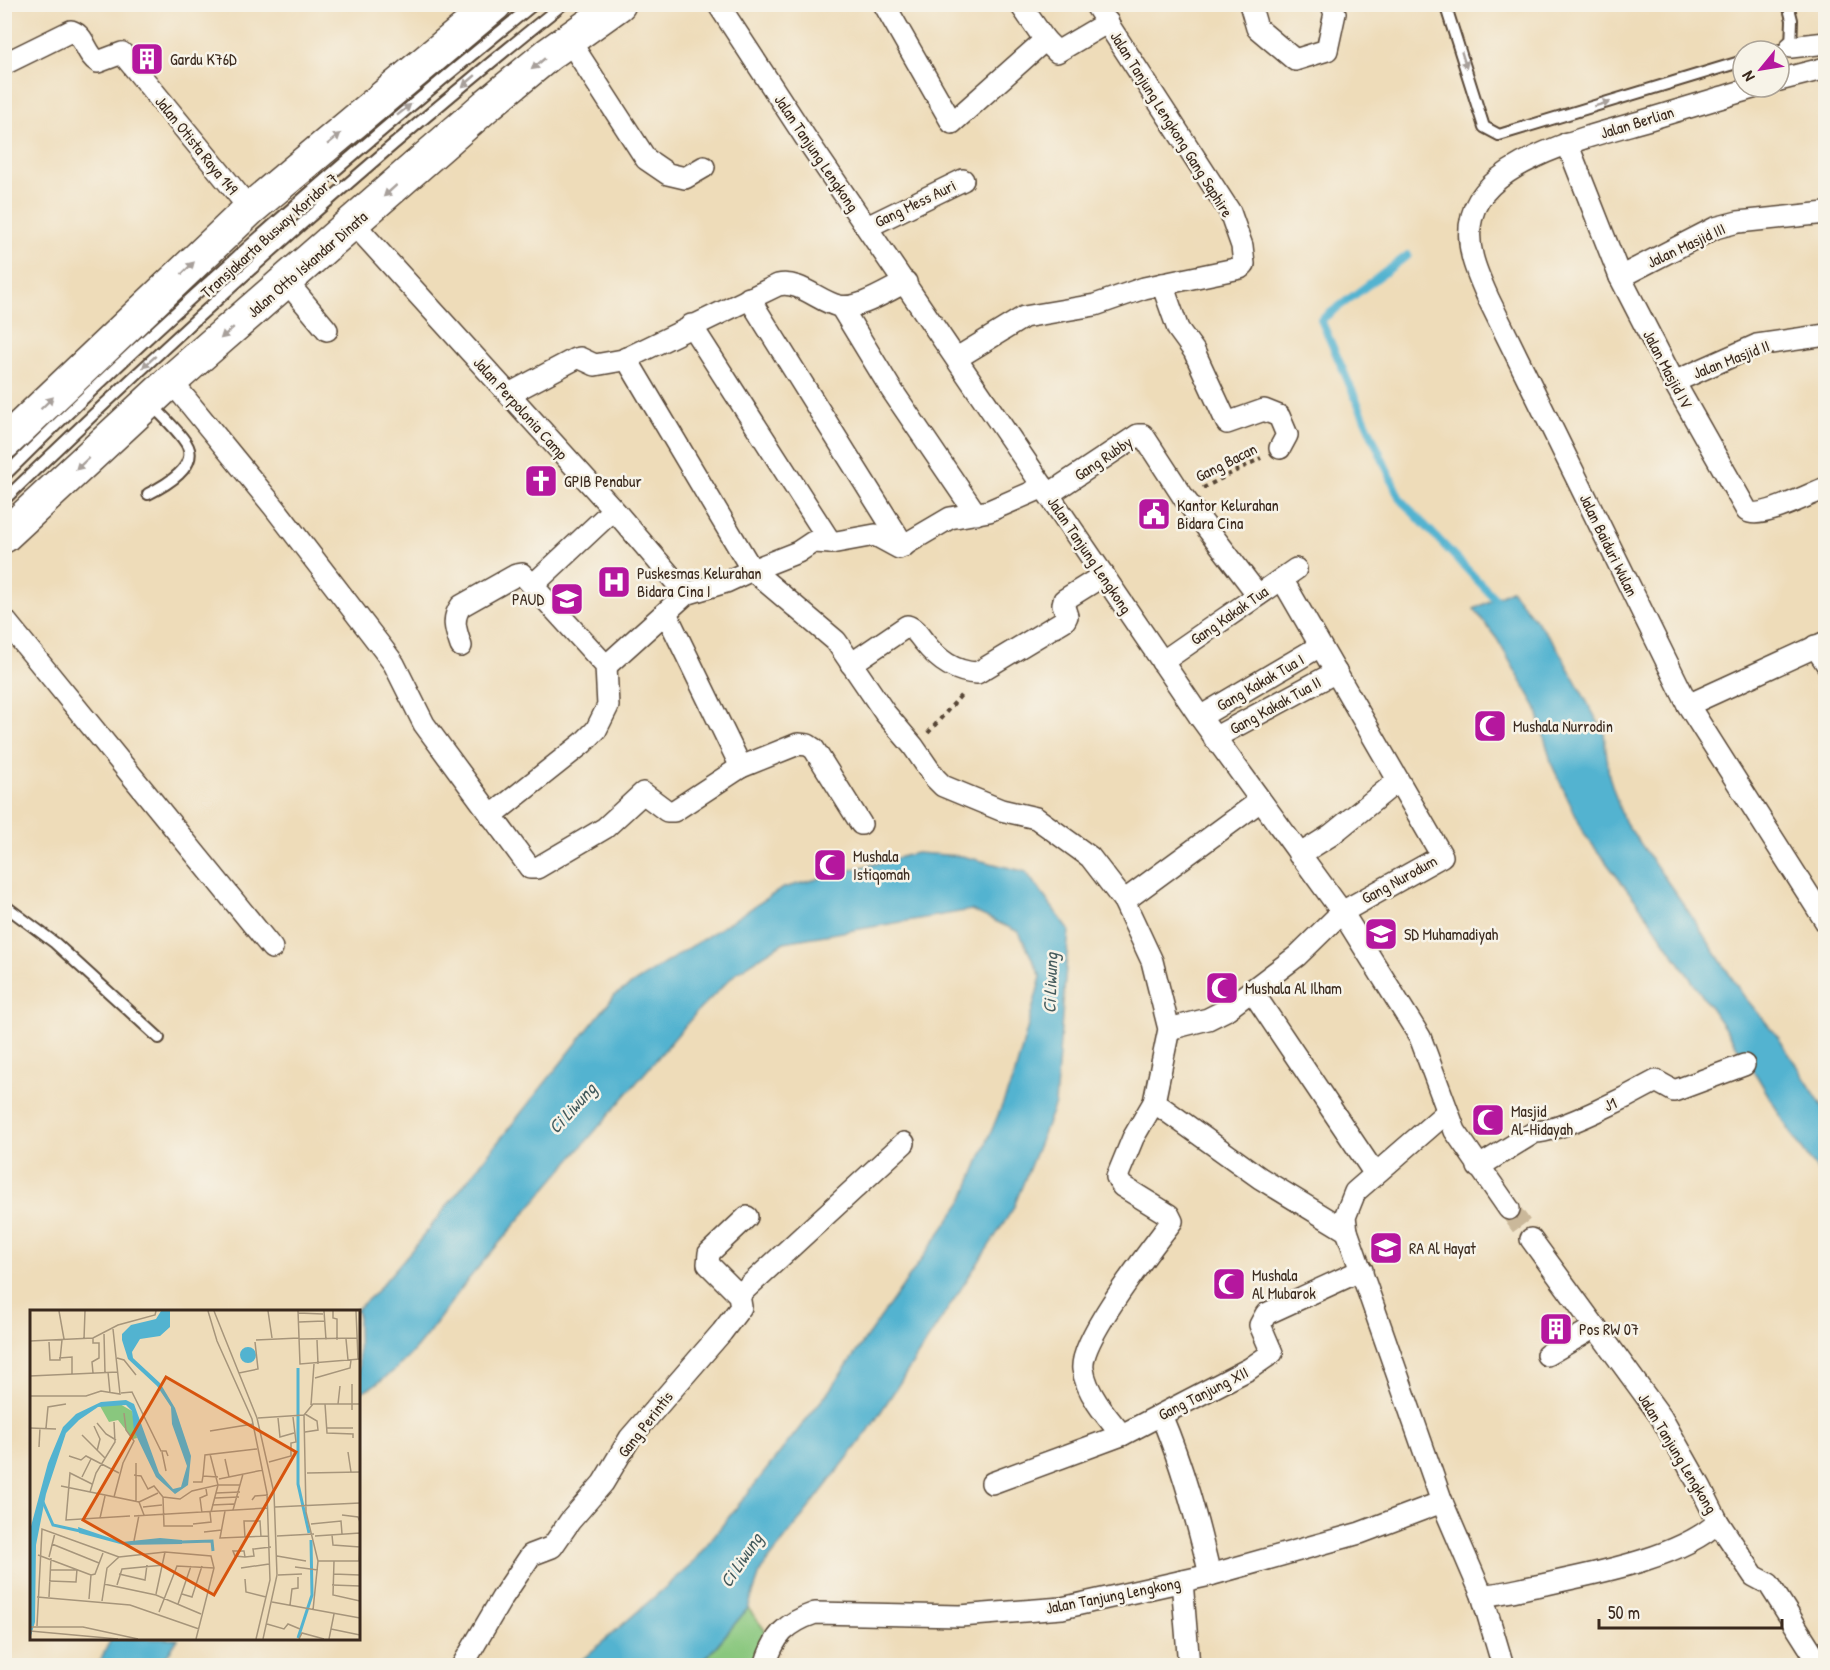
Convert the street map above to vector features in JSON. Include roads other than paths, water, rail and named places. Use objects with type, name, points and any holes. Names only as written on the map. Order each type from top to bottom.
[{"type":"main road","points":[[4,443],[250,209],[495,4]]},
{"type":"main road","name":"Jalan Otto Iskandar Dinata","points":[[4,536],[160,392],[487,105],[619,4]]},
{"type":"street","name":"Jalan Tanjung Lengkong","points":[[718,4],[1214,738],[1342,912],[1423,1043],[1447,1112],[1478,1167],[1509,1209]]},
{"type":"street","points":[[884,4],[952,123],[1045,40]]},
{"type":"street","points":[[1020,4],[1045,40],[1057,52],[1108,22]]},
{"type":"street","name":"Jalan Tanjung Lengkong Gang Saphire","points":[[957,357],[1024,317],[1095,305],[1162,284],[1240,268],[1244,264],[1242,246],[1230,212],[1095,4]]},
{"type":"street","points":[[1250,4],[1257,28],[1295,60],[1327,50],[1335,13],[1331,4]]},
{"type":"street","name":"Jalan Otista Raya 149","points":[[4,64],[71,31],[80,36],[98,62],[122,53],[250,209]]},
{"type":"street","points":[[569,40],[646,159],[668,174],[685,178],[704,167]]},
{"type":"street","points":[[1791,77],[1819,69],[1800,46]]},
{"type":"street","name":"Jalan Berlian","points":[[1522,165],[1567,144],[1731,95]]},
{"type":"street","name":"Jalan Masjid IV","points":[[1567,144],[1620,277],[1674,382],[1747,511],[1752,514],[1764,513],[1826,488]]},
{"type":"street","name":"Jalan Baiduri Wulan","points":[[1522,165],[1488,187],[1476,205],[1471,217],[1469,238],[1473,264],[1688,705],[1826,922]]},
{"type":"street","name":"Gang Mess Auri","points":[[867,227],[963,180]]},
{"type":"street","name":"Jalan Masjid III","points":[[1620,277],[1715,228],[1738,222],[1826,213]]},
{"type":"street","name":"Jalan Perpolonia Camp","points":[[354,224],[686,594]]},
{"type":"street","points":[[287,282],[327,330]]},
{"type":"street","points":[[840,307],[863,302],[906,282]]},
{"type":"street","points":[[508,394],[576,359],[580,358],[595,365],[608,364],[626,358],[691,325],[784,283],[840,307],[891,389],[976,514]]},
{"type":"street","points":[[1162,284],[1178,329],[1184,341],[1194,351],[1227,423],[1264,410],[1278,416],[1287,435],[1280,448]]},
{"type":"street","points":[[749,298],[904,546]]},
{"type":"street","points":[[691,325],[831,543]]},
{"type":"street","name":"Jalan Masjid II","points":[[1674,382],[1757,345],[1826,334]]},
{"type":"street","points":[[626,358],[752,570],[836,640],[885,713],[943,786],[1001,810],[1036,818],[1090,857],[1124,901],[1152,961],[1169,1029],[1154,1102],[1132,1138],[1117,1178],[1122,1186],[1169,1215],[1172,1221],[1086,1347],[1083,1361],[1083,1370],[1090,1390],[1122,1435]]},
{"type":"street","points":[[160,392],[274,507],[388,656],[424,724],[530,868],[534,869],[605,828],[643,793],[667,812],[674,811],[741,768],[798,744],[808,745],[814,749],[861,824]]},
{"type":"street","name":"Gang Rubby","points":[[1047,490],[1140,434],[1184,498],[1258,595]]},
{"type":"street","points":[[606,666],[686,594],[726,582],[798,552],[810,543],[831,543],[875,536],[895,547],[904,546],[950,518],[976,514],[1047,490]]},
{"type":"street","points":[[533,585],[613,510]]},
{"type":"street","points":[[461,646],[454,624],[455,614],[461,606],[516,574],[522,574],[606,666],[608,706],[596,730],[491,816]]},
{"type":"street","name":"Gang Kakak Tua","points":[[1162,662],[1289,574],[1320,646]]},
{"type":"street","points":[[851,664],[907,626],[914,629],[940,660],[961,670],[977,673],[1065,620],[1067,616],[1064,600],[1104,575]]},
{"type":"street","points":[[666,614],[741,768]]},
{"type":"street","points":[[4,619],[272,948]]},
{"type":"street","points":[[1299,855],[1331,835],[1395,783],[1396,779],[1393,768],[1320,646]]},
{"type":"street","name":"Gang Kakak Tua I","points":[[1200,717],[1320,646]]},
{"type":"street","points":[[1688,705],[1822,650]]},
{"type":"street","name":"Gang Kakak Tua II","points":[[1214,738],[1336,672]]},
{"type":"street","name":"Gang Nurodum","points":[[1342,912],[1443,856],[1396,779]]},
{"type":"street","points":[[1124,901],[1260,801]]},
{"type":"street","points":[[1169,1029],[1208,1019],[1251,991],[1297,956],[1342,912]]},
{"type":"street","points":[[1251,991],[1375,1174]]},
{"type":"street","name":"J1","points":[[1478,1167],[1534,1131],[1545,1132],[1574,1121],[1656,1081],[1674,1091],[1744,1065]]},
{"type":"street","points":[[1154,1102],[1260,1178],[1347,1231]]},
{"type":"street","points":[[1447,1112],[1375,1174],[1350,1199],[1345,1217],[1347,1231],[1442,1502],[1482,1594],[1503,1665]]},
{"type":"street","points":[[747,1217],[709,1253],[707,1259],[708,1264],[739,1295],[904,1143]]},
{"type":"street","name":"Jalan Tanjung Lengkong","points":[[1531,1239],[1660,1417],[1718,1522],[1754,1576],[1768,1584],[1821,1665]]},
{"type":"street","name":"Gang Tanjung XII","points":[[993,1483],[1122,1435],[1270,1356],[1271,1350],[1260,1325],[1266,1314],[1362,1270]]},
{"type":"street","name":"Gang Perintis","points":[[462,1665],[531,1555],[552,1547],[570,1521],[603,1483],[630,1438],[723,1332],[741,1307],[739,1295]]},
{"type":"street","points":[[1547,1355],[1595,1327]]},
{"type":"street","points":[[1161,1415],[1195,1508],[1210,1575]]},
{"type":"street","name":"Jalan Tanjung Lengkong","points":[[765,1665],[782,1630],[795,1620],[815,1613],[960,1616],[1062,1608],[1210,1575],[1360,1533],[1442,1502]]},
{"type":"street","name":"Jalan Tanjung Lengkong","points":[[1482,1594],[1555,1582],[1642,1561],[1684,1544],[1718,1522]]},
{"type":"street","points":[[1182,1581],[1189,1665]]},
{"type":"lane","name":"Transjakarta Busway Koridor 7","points":[[4,476],[109,372],[395,117],[534,4]]},
{"type":"lane","name":"Transjakarta Busway Koridor 7","points":[[4,500],[116,392],[243,278],[494,60],[563,4]]},
{"type":"lane","points":[[1445,4],[1484,127],[1499,135],[1731,65]]},
{"type":"lane","points":[[1788,4],[1800,46]]},
{"type":"lane","points":[[147,494],[182,471],[189,453],[187,444],[160,392]]},
{"type":"lane","points":[[4,905],[55,943],[159,1038]]},
{"type":"water","points":[[1511,590],[1555,644],[1604,733],[1609,776],[1623,819],[1684,905],[1743,995],[1778,1037],[1825,1110],[1825,1192],[1820,1174],[1792,1135],[1754,1071],[1646,914],[1585,835],[1552,765],[1536,707],[1497,639],[1474,609]]},
{"type":"water","name":"Ci Liwung","points":[[916,853],[962,856],[1026,872],[1069,930],[1055,1104],[1013,1209],[869,1430],[761,1570],[748,1608],[700,1665],[576,1665],[690,1566],[829,1391],[963,1200],[1015,1074],[1041,977],[1019,932],[971,910],[784,942],[737,972],[696,1013],[471,1276],[408,1357],[377,1383],[360,1392],[360,1310],[356,1310],[374,1294],[416,1245],[615,995],[783,888]]},
{"type":"water","points":[[110,1640],[177,1640],[161,1665],[98,1665]]},
{"type":"waterway","points":[[1408,255],[1321,320],[1400,499],[1501,605]]},
{"type":"tunnel","points":[[1509,1209],[1531,1239]]},
{"type":"place","name":"Gardu K76D","points":[[147,59]]},
{"type":"place","name":"GPIB Penabur","points":[[541,481]]},
{"type":"place","name":"Kantor Kelurahan Bidara Cina","points":[[1154,514]]},
{"type":"place","name":"Puskesmas Kelurahan Bidara Cina I","points":[[614,582]]},
{"type":"place","name":"PAUD","points":[[567,599]]},
{"type":"place","name":"Mushala Nurrodin","points":[[1490,726]]},
{"type":"place","name":"Mushala Istiqomah","points":[[830,865]]},
{"type":"place","name":"SD Muhamadiyah","points":[[1381,934]]},
{"type":"place","name":"Mushala Al Ilham","points":[[1222,988]]},
{"type":"place","name":"Masjid Al-Hidayah","points":[[1488,1120]]},
{"type":"place","name":"RA Al Hayat","points":[[1386,1248]]},
{"type":"place","name":"Mushala Al Mubarok","points":[[1229,1284]]},
{"type":"place","name":"Pos RW 07","points":[[1556,1329]]}]
